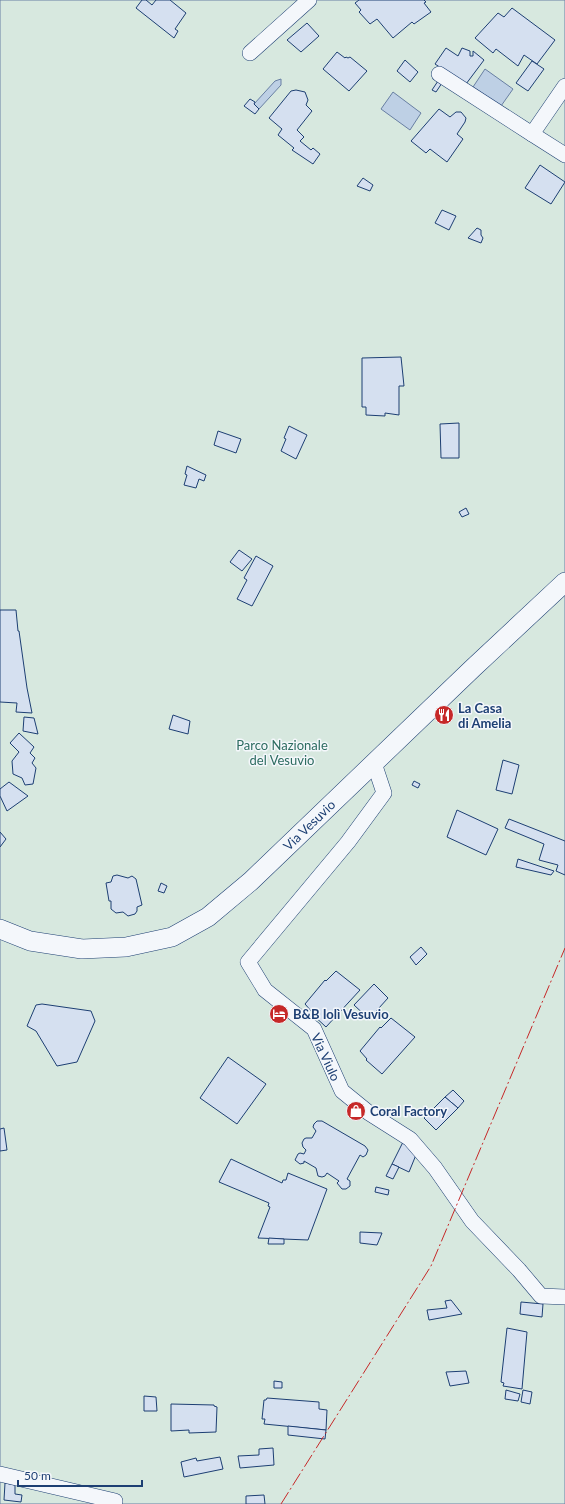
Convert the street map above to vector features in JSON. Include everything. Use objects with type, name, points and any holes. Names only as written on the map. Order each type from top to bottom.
[{"type":"street","points":[[250,54],[309,0]]},
{"type":"street","points":[[439,74],[565,155]]},
{"type":"street","points":[[532,134],[565,86]]},
{"type":"street","name":"Via Vesuvio","points":[[0,928],[30,941],[82,949],[126,947],[172,937],[208,917],[251,881],[565,582]]},
{"type":"street","name":"Via Viulo","points":[[374,763],[384,793],[348,842],[248,962],[265,990],[314,1029],[342,1090],[369,1113],[410,1139],[435,1168],[472,1221],[541,1296],[565,1297]]},
{"type":"street","points":[[0,1474],[115,1501]]},
{"type":"green space","name":"Parco Nazionale del Vesuvio","points":[[0,0],[565,0],[565,1504],[0,1504]]},
{"type":"water","points":[[485,69],[513,89],[501,106],[473,87]]},
{"type":"water","points":[[281,79],[281,85],[259,109],[254,104],[275,81]]},
{"type":"water","points":[[393,92],[421,113],[410,130],[381,109]]},
{"type":"building","points":[[142,0],[146,0],[152,5],[156,0],[170,0],[186,13],[175,29],[178,31],[174,38],[136,8]]},
{"type":"building","points":[[359,0],[424,0],[426,2],[424,3],[431,12],[414,24],[412,22],[393,38],[377,19],[370,24],[359,12],[361,10],[355,3]]},
{"type":"building","points":[[512,8],[555,40],[537,64],[524,55],[518,66],[496,49],[493,53],[475,38],[498,13],[504,17]]},
{"type":"building","points":[[307,23],[319,36],[301,52],[287,40]]},
{"type":"building","points":[[446,48],[458,56],[462,48],[470,51],[470,56],[473,56],[473,51],[484,60],[466,84],[435,64]]},
{"type":"building","points":[[337,52],[345,58],[350,57],[367,71],[349,91],[323,69]]},
{"type":"building","points":[[405,60],[418,72],[410,82],[397,71]]},
{"type":"building","points":[[532,61],[544,69],[528,91],[516,83]]},
{"type":"building","points":[[438,81],[442,83],[436,92],[432,90]]},
{"type":"building","points":[[296,90],[305,92],[308,100],[306,105],[312,111],[297,130],[304,137],[300,141],[311,150],[313,148],[320,154],[313,164],[292,150],[294,148],[278,135],[282,129],[269,118],[291,91]]},
{"type":"building","points":[[250,99],[255,102],[254,104],[259,109],[255,114],[244,106]]},
{"type":"building","points":[[439,109],[450,117],[456,112],[461,112],[466,118],[457,134],[463,139],[447,162],[430,149],[426,153],[411,141]]},
{"type":"building","points":[[540,165],[565,182],[551,204],[525,188]]},
{"type":"building","points":[[363,178],[373,185],[370,191],[357,186]]},
{"type":"building","points":[[442,210],[456,216],[449,230],[435,223]]},
{"type":"building","points":[[477,228],[481,230],[481,235],[483,238],[481,243],[468,238]]},
{"type":"building","points":[[401,357],[404,386],[399,386],[399,415],[385,413],[385,416],[366,415],[366,407],[362,407],[362,358]]},
{"type":"building","points":[[459,423],[459,458],[441,458],[440,424]]},
{"type":"building","points":[[289,426],[307,435],[296,459],[281,451]]},
{"type":"building","points":[[218,431],[241,439],[236,453],[214,445]]},
{"type":"building","points":[[187,466],[206,475],[204,481],[199,479],[196,488],[184,485],[187,475],[185,474]]},
{"type":"building","points":[[466,508],[469,514],[462,517],[459,512]]},
{"type":"building","points":[[239,550],[252,559],[242,571],[230,562]]},
{"type":"building","points":[[256,556],[273,566],[252,606],[237,599],[247,580],[244,578]]},
{"type":"building","points":[[0,610],[16,610],[18,631],[32,713],[16,712],[17,703],[0,702]]},
{"type":"building","points":[[173,715],[190,721],[188,734],[169,729]]},
{"type":"building","points":[[24,717],[34,718],[38,734],[23,731]]},
{"type":"building","points":[[19,733],[34,747],[30,753],[35,758],[32,763],[36,768],[33,784],[25,785],[22,778],[13,774],[12,761],[19,752],[10,743]]},
{"type":"building","points":[[503,760],[519,765],[512,794],[496,790]]},
{"type":"building","points":[[414,781],[420,784],[418,788],[412,785]]},
{"type":"building","points":[[9,782],[28,796],[7,811],[0,796],[0,789]]},
{"type":"building","points":[[457,810],[498,829],[486,855],[447,837]]},
{"type":"building","points":[[509,819],[565,841],[565,875],[556,871],[558,865],[539,860],[544,844],[505,828]]},
{"type":"building","points":[[0,832],[6,839],[0,847]]},
{"type":"building","points":[[518,859],[554,871],[551,875],[516,867]]},
{"type":"building","points":[[117,875],[128,878],[132,876],[136,879],[142,905],[137,907],[135,914],[128,916],[123,912],[116,913],[111,909],[111,901],[109,901],[106,883],[111,882],[113,876]]},
{"type":"building","points":[[161,883],[167,886],[164,893],[158,891]]},
{"type":"building","points":[[421,947],[427,954],[416,965],[410,957]]},
{"type":"building","points":[[336,971],[360,990],[326,1027],[311,1013],[312,1012],[305,1004],[325,980],[326,981]]},
{"type":"building","points":[[374,984],[388,998],[369,1019],[354,1005]]},
{"type":"building","points":[[42,1004],[91,1011],[95,1021],[77,1062],[57,1066],[36,1031],[27,1026],[36,1005]]},
{"type":"building","points":[[391,1018],[415,1037],[382,1074],[366,1060],[367,1059],[360,1051],[380,1027],[381,1028]]},
{"type":"building","points":[[228,1057],[266,1084],[237,1124],[200,1098]]},
{"type":"building","points":[[453,1090],[464,1101],[458,1108],[445,1097]]},
{"type":"building","points":[[445,1097],[458,1108],[436,1130],[424,1118]]},
{"type":"building","points":[[317,1121],[322,1121],[365,1146],[368,1150],[366,1155],[363,1157],[360,1155],[347,1179],[350,1181],[350,1186],[346,1189],[342,1189],[337,1183],[339,1181],[327,1173],[322,1177],[318,1176],[316,1168],[304,1161],[304,1163],[300,1164],[295,1160],[298,1154],[304,1154],[306,1150],[302,1143],[306,1138],[312,1138],[316,1131],[313,1127]]},
{"type":"building","points":[[4,1128],[7,1150],[0,1151],[0,1129]]},
{"type":"building","points":[[403,1142],[418,1150],[409,1172],[392,1164]]},
{"type":"building","points":[[231,1159],[282,1183],[283,1180],[286,1180],[288,1173],[327,1189],[308,1240],[258,1238],[270,1207],[268,1206],[269,1203],[219,1182]]},
{"type":"building","points":[[392,1164],[399,1167],[393,1179],[386,1176]]},
{"type":"building","points":[[376,1187],[389,1190],[388,1195],[375,1192]]},
{"type":"building","points":[[360,1232],[382,1233],[377,1245],[360,1243]]},
{"type":"building","points":[[269,1238],[284,1239],[284,1244],[268,1244]]},
{"type":"building","points":[[451,1300],[462,1314],[429,1320],[427,1310],[447,1308],[445,1301]]},
{"type":"building","points":[[521,1302],[543,1304],[542,1317],[520,1314]]},
{"type":"building","points":[[507,1328],[527,1332],[522,1389],[503,1386],[504,1383],[501,1382]]},
{"type":"building","points":[[466,1371],[469,1383],[450,1386],[446,1372]]},
{"type":"building","points":[[274,1381],[282,1382],[282,1388],[274,1388]]},
{"type":"building","points":[[506,1390],[520,1394],[518,1401],[505,1399]]},
{"type":"building","points":[[523,1390],[532,1392],[530,1404],[521,1402]]},
{"type":"building","points":[[144,1396],[156,1397],[157,1411],[144,1411]]},
{"type":"building","points":[[267,1398],[319,1402],[319,1409],[327,1410],[326,1430],[264,1424],[265,1419],[262,1419],[264,1400]]},
{"type":"building","points":[[171,1404],[214,1405],[217,1407],[216,1432],[189,1433],[189,1430],[171,1431]]},
{"type":"building","points":[[288,1426],[326,1430],[325,1439],[288,1435]]},
{"type":"building","points":[[273,1448],[274,1465],[240,1468],[238,1456],[259,1455],[259,1449]]},
{"type":"building","points":[[220,1457],[223,1469],[184,1477],[181,1462],[196,1458],[197,1461]]},
{"type":"building","points":[[5,1483],[15,1485],[15,1494],[22,1495],[21,1502],[4,1500]]},
{"type":"building","points":[[264,1495],[265,1504],[246,1504],[246,1496]]},
{"type":"power","points":[[281,1504],[431,1266],[565,948]]},
{"type":"place","name":"La Casa di Amelia","points":[[444,715]]},
{"type":"place","name":"B&B Iolì Vesuvio","points":[[279,1014]]},
{"type":"place","name":"Coral Factory","points":[[356,1111]]}]
